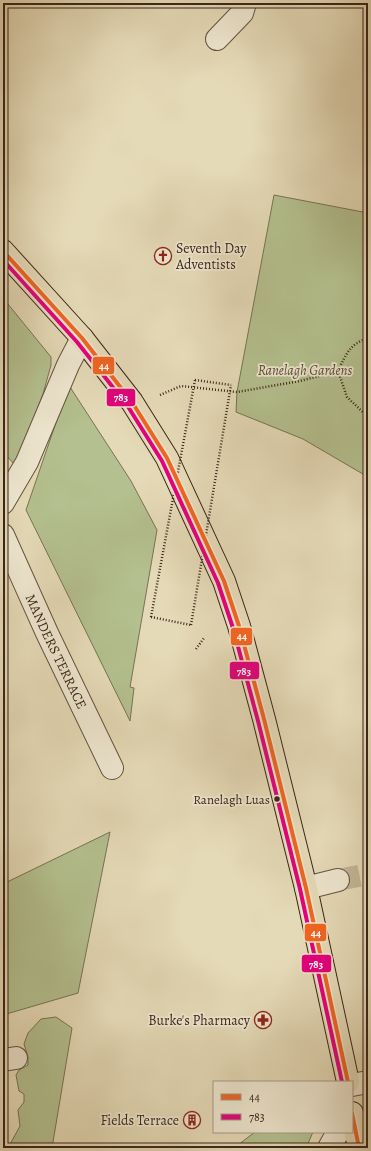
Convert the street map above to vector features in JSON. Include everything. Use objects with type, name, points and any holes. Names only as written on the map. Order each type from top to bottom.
[{"type":"main road","points":[[3,251],[82,338],[132,402],[167,458],[224,580],[239,626],[264,719],[306,888],[348,1081]]},
{"type":"main road","points":[[353,1118],[359,1148]]},
{"type":"street","points":[[216,39],[242,13],[245,3]]},
{"type":"street","points":[[3,503],[27,462],[68,365],[82,338]]},
{"type":"street","name":"MANDERS TERRACE","points":[[3,535],[112,768]]},
{"type":"street","points":[[306,888],[338,880]]},
{"type":"street","points":[[353,1085],[368,1082]]},
{"type":"street","points":[[329,1148],[337,1133]]},
{"type":"path","points":[[368,338],[361,341],[346,353],[338,370],[347,397],[368,417]]},
{"type":"path","points":[[160,396],[181,386],[237,392],[300,381],[338,370]]},
{"type":"path","points":[[195,380],[231,385],[191,625],[151,617],[195,380]]},
{"type":"path","points":[[196,649],[204,638]]},
{"type":"green space","name":"Ranelagh Gardens","points":[[274,195],[368,213],[368,477],[303,439],[236,412],[237,392]]},
{"type":"green space","points":[[3,298],[51,357],[51,365],[43,394],[16,466],[3,452]]},
{"type":"green space","points":[[70,387],[131,481],[157,530],[130,687],[134,688],[130,721],[26,510],[62,405]]},
{"type":"green space","points":[[110,832],[78,993],[3,1015],[3,884]]},
{"type":"green space","points":[[56,1017],[72,1028],[52,1148],[8,1148],[20,1126],[18,1110],[24,1102],[24,1094],[19,1091],[16,1075],[19,1070],[28,1065],[28,1057],[24,1044],[28,1033],[41,1019]]},
{"type":"green space","points":[[254,1133],[313,1133],[306,1148],[234,1148]]},
{"type":"tunnel","points":[[338,880],[368,874]]},
{"type":"transit line","name":"44","points":[[3,251],[82,338],[132,402],[167,458],[224,581],[239,626],[264,719],[306,888],[348,1081]]},
{"type":"transit line","name":"783","points":[[3,260],[77,342],[127,405],[162,461],[218,583],[233,628],[258,721],[300,889],[342,1081]]},
{"type":"transit line","name":"44","points":[[353,1118],[359,1148]]},
{"type":"place","name":"Seventh Day Adventists","points":[[163,256]]},
{"type":"place","name":"Ranelagh Luas","points":[[277,799]]},
{"type":"place","name":"Burke's Pharmacy","points":[[263,1020]]},
{"type":"place","name":"Fields Terrace","points":[[192,1120]]}]
